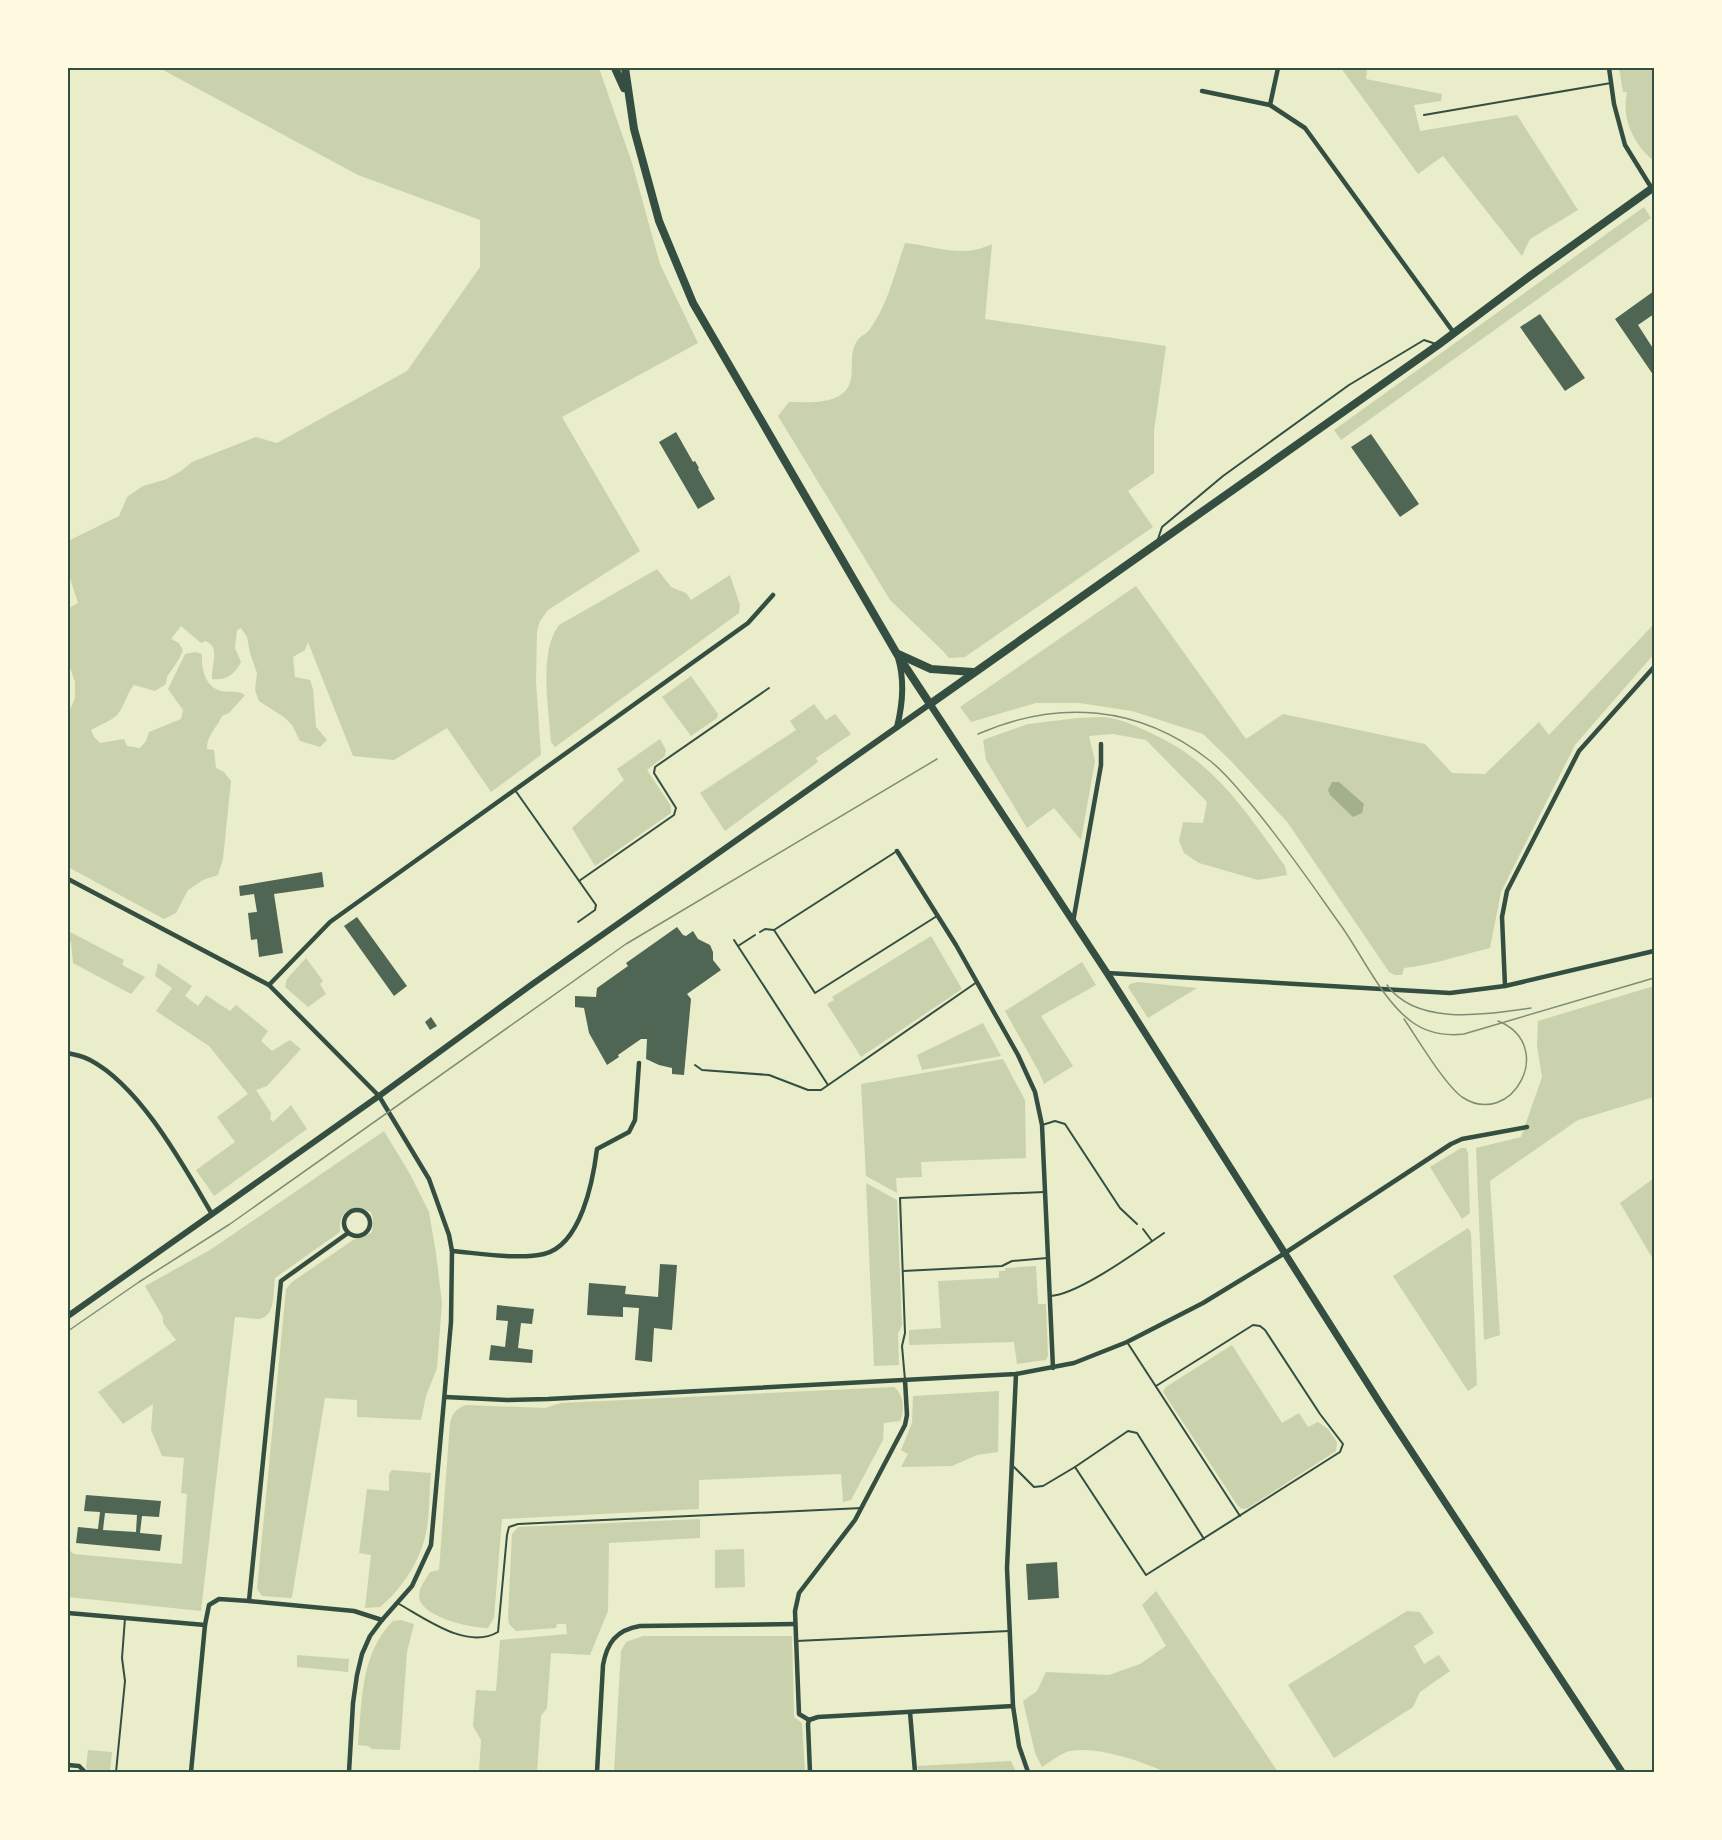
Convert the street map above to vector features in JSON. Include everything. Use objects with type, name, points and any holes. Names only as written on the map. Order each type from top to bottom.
[{"type":"main road","points":[[615,68],[628,95]]},
{"type":"main road","points":[[625,68],[634,129],[659,221],[693,303],[897,654],[1107,973],[1385,1411],[1622,1773]]},
{"type":"main road","points":[[930,704],[1438,345],[1654,189]]},
{"type":"main road","points":[[897,654],[931,669],[973,672]]},
{"type":"street","points":[[1270,105],[1278,68]]},
{"type":"street","points":[[1609,68],[1625,145],[1654,189]]},
{"type":"street","points":[[1202,91],[1270,105],[1297,121],[1310,134],[1454,333]]},
{"type":"street","points":[[269,985],[330,922],[748,623],[773,595]]},
{"type":"street","points":[[897,654],[903,674],[902,710],[897,728]]},
{"type":"street","points":[[1505,986],[1502,917],[1507,891],[1579,751],[1654,668]]},
{"type":"street","points":[[68,1316],[379,1096],[531,985],[930,704]]},
{"type":"street","points":[[1072,922],[1101,765],[1101,744]]},
{"type":"street","points":[[897,851],[977,982],[1035,1092],[1042,1125],[1053,1368]]},
{"type":"street","points":[[68,879],[269,985],[379,1096],[433,1188],[449,1235],[452,1251],[451,1322],[431,1545],[412,1586],[396,1602],[366,1645],[357,1675],[349,1773]]},
{"type":"street","points":[[1107,973],[1450,993],[1505,986],[1654,951]]},
{"type":"street","points":[[68,1053],[88,1059],[114,1076],[132,1094],[155,1124],[212,1214]]},
{"type":"street","points":[[452,1251],[523,1256],[543,1254],[555,1250],[566,1239],[588,1199],[594,1178],[597,1149],[621,1137],[632,1127],[635,1120],[639,1063]]},
{"type":"street","points":[[445,1397],[548,1399],[1016,1374],[1074,1363],[1127,1342],[1203,1303],[1285,1253],[1451,1144],[1462,1139],[1527,1127]]},
{"type":"street","points":[[249,1601],[281,1281],[348,1233],[360,1236],[367,1232],[371,1224],[362,1210],[353,1210],[346,1216],[344,1225],[348,1233]]},
{"type":"street","points":[[1016,1374],[1007,1552],[1009,1631],[1013,1706],[1018,1746],[1028,1773]]},
{"type":"street","points":[[905,1380],[907,1415],[905,1425],[862,1508],[799,1593],[795,1611],[799,1714],[809,1720],[818,1717],[1013,1706]]},
{"type":"street","points":[[191,1773],[209,1605],[219,1599],[249,1601],[354,1611],[382,1620]]},
{"type":"street","points":[[68,1612],[206,1625]]},
{"type":"street","points":[[597,1773],[603,1665],[606,1648],[619,1634],[628,1628],[640,1626],[795,1624]]},
{"type":"street","points":[[910,1712],[915,1773]]},
{"type":"street","points":[[809,1720],[810,1773]]},
{"type":"street","points":[[68,1765],[79,1766],[85,1773]]},
{"type":"lane","points":[[1424,115],[1611,83]]},
{"type":"lane","points":[[1157,543],[1162,526],[1241,463],[1348,386],[1424,340],[1438,345]]},
{"type":"lane","points":[[579,881],[674,815],[676,808],[654,773],[655,767],[769,688]]},
{"type":"lane","points":[[515,789],[596,905],[596,910],[578,922]]},
{"type":"lane","points":[[760,932],[765,929],[774,930],[897,851]]},
{"type":"lane","points":[[774,930],[815,993],[938,916]]},
{"type":"lane","points":[[738,946],[755,935]]},
{"type":"lane","points":[[734,940],[828,1085]]},
{"type":"lane","points":[[695,1065],[702,1070],[769,1075],[808,1090],[821,1090],[977,982]]},
{"type":"lane","points":[[1042,1125],[1054,1121],[1065,1124],[1120,1208],[1137,1224]]},
{"type":"lane","points":[[905,1380],[902,1346],[905,1333],[900,1198],[1044,1192]]},
{"type":"lane","points":[[1143,1229],[1152,1241]]},
{"type":"lane","points":[[1050,1296],[1060,1296],[1085,1284],[1164,1233]]},
{"type":"lane","points":[[903,1271],[1002,1266],[1011,1261],[1047,1258]]},
{"type":"lane","points":[[1075,1467],[1146,1575],[1340,1452],[1343,1444],[1341,1438],[1320,1414],[1265,1330],[1260,1326],[1253,1325],[1156,1386]]},
{"type":"lane","points":[[1127,1342],[1240,1516]]},
{"type":"lane","points":[[1013,1467],[1034,1486],[1043,1486],[1128,1431],[1137,1433],[1204,1539]]},
{"type":"lane","points":[[396,1602],[448,1630],[465,1635],[489,1637],[498,1632],[507,1535],[510,1527],[529,1523],[862,1508]]},
{"type":"lane","points":[[116,1773],[125,1680],[122,1658],[125,1618]]},
{"type":"lane","points":[[796,1641],[1009,1631]]},
{"type":"shaded area","points":[[172,68],[599,68],[632,163],[660,264],[698,343],[562,417],[640,551],[548,610],[540,621],[537,631],[536,682],[541,755],[491,792],[447,728],[394,760],[353,756],[308,642],[305,650],[293,657],[295,677],[310,680],[313,689],[316,727],[327,740],[320,747],[300,741],[292,725],[285,718],[259,701],[255,690],[257,673],[247,637],[241,628],[237,630],[235,648],[241,662],[229,676],[212,679],[213,647],[205,641],[201,643],[181,626],[171,639],[179,643],[183,650],[167,677],[166,684],[155,691],[134,685],[117,715],[91,730],[100,743],[124,739],[127,746],[140,748],[149,732],[181,719],[183,710],[168,689],[185,654],[195,652],[202,654],[205,676],[211,686],[224,692],[239,692],[245,695],[229,713],[222,716],[207,744],[207,749],[214,750],[216,768],[224,772],[231,781],[223,859],[218,875],[203,880],[188,890],[176,913],[164,919],[68,867],[68,714],[75,698],[75,682],[68,662],[69,608],[78,603],[68,572],[68,541],[119,516],[127,497],[143,486],[167,479],[192,462],[256,437],[277,443],[407,371],[480,267],[480,220],[358,175],[163,70]]},
{"type":"shaded area","points":[[1341,68],[1367,68],[1366,79],[1442,94],[1441,101],[1414,105],[1420,131],[1517,115],[1578,210],[1530,239],[1522,256],[1443,156],[1418,174]]},
{"type":"shaded area","points":[[1619,68],[1654,68],[1654,161],[1640,147],[1631,131],[1626,112],[1627,92],[1623,92]]},
{"type":"shaded area","points":[[1644,207],[1651,218],[1341,440],[1334,430]]},
{"type":"shaded area","points":[[905,243],[959,251],[970,251],[992,244],[985,319],[1166,346],[1154,431],[1154,473],[1128,491],[1153,527],[965,657],[949,658],[890,600],[778,416],[789,402],[833,399],[846,391],[851,378],[854,348],[858,339],[870,329],[882,309]]},
{"type":"shaded area","points":[[657,569],[671,587],[686,593],[691,600],[730,575],[740,605],[739,613],[555,747],[551,742],[546,681],[549,650],[559,625]]},
{"type":"shaded area","points":[[1136,586],[1246,739],[1283,714],[1425,744],[1452,773],[1485,774],[1539,722],[1549,735],[1654,624],[1654,654],[1575,745],[1501,892],[1490,948],[1404,968],[1402,975],[1395,975],[1389,972],[1288,823],[1203,734],[1132,711],[1079,703],[1036,703],[971,722],[960,707]]},
{"type":"shaded area","points":[[691,676],[718,714],[717,718],[691,736],[662,697]]},
{"type":"shaded area","points":[[814,704],[826,720],[835,714],[851,734],[816,758],[818,762],[725,831],[700,793],[796,730],[790,721]]},
{"type":"shaded area","points":[[1106,717],[1126,722],[1153,734],[1195,759],[1243,808],[1285,866],[1287,875],[1258,880],[1199,863],[1184,853],[1179,841],[1183,822],[1203,823],[1207,802],[1146,740],[1113,734],[1089,736],[1095,761],[1081,840],[1054,808],[1027,828],[986,760],[983,740],[1028,724]]},
{"type":"shaded area","points":[[660,739],[666,750],[665,756],[647,770],[671,806],[671,813],[595,866],[572,828],[624,780],[617,769]]},
{"type":"shaded area","points":[[1332,782],[1339,782],[1364,804],[1362,813],[1353,817],[1330,795],[1328,790]]},
{"type":"shaded area","points":[[68,931],[124,960],[122,965],[145,977],[131,994],[73,963]]},
{"type":"shaded area","points":[[931,936],[962,989],[861,1057],[827,1004],[834,1000],[832,997]]},
{"type":"shaded area","points":[[306,958],[323,981],[320,984],[326,994],[308,1007],[285,987],[287,979]]},
{"type":"shaded area","points":[[1082,962],[1096,985],[1041,1016],[1073,1066],[1044,1084],[1005,1011]]},
{"type":"shaded area","points":[[158,963],[192,986],[185,996],[198,1006],[206,995],[230,1011],[236,1005],[268,1031],[261,1041],[272,1051],[290,1040],[301,1049],[267,1086],[256,1090],[271,1113],[270,1119],[273,1122],[291,1105],[307,1129],[214,1196],[196,1170],[235,1142],[217,1117],[248,1094],[209,1046],[156,1011],[172,988],[155,976]]},
{"type":"shaded area","points":[[1138,982],[1197,988],[1148,1018],[1128,987]]},
{"type":"shaded area","points":[[1654,986],[1654,1097],[1578,1120],[1490,1181],[1500,1335],[1484,1340],[1476,1148],[1521,1137],[1542,1077],[1537,1046],[1538,1021]]},
{"type":"shaded area","points":[[983,1023],[1001,1056],[922,1070],[917,1055]]},
{"type":"shaded area","points":[[1003,1059],[1025,1100],[1026,1158],[921,1162],[922,1177],[896,1178],[897,1193],[866,1176],[861,1084]]},
{"type":"shaded area","points":[[384,1131],[410,1174],[429,1212],[436,1253],[442,1303],[437,1368],[426,1396],[421,1420],[357,1417],[357,1400],[325,1398],[292,1597],[262,1596],[257,1589],[286,1289],[292,1282],[353,1240],[372,1232],[371,1212],[358,1208],[348,1210],[341,1218],[340,1232],[275,1278],[273,1303],[268,1314],[259,1319],[235,1317],[201,1611],[68,1597],[68,1549],[74,1554],[182,1564],[187,1494],[181,1493],[184,1458],[162,1456],[151,1430],[153,1404],[123,1424],[98,1392],[176,1340],[163,1323],[163,1317],[145,1286],[210,1250]]},
{"type":"shaded area","points":[[1461,1148],[1466,1148],[1468,1153],[1470,1213],[1462,1219],[1430,1167]]},
{"type":"shaded area","points":[[1654,1178],[1654,1261],[1620,1203]]},
{"type":"shaded area","points":[[866,1183],[897,1200],[902,1325],[898,1334],[899,1365],[874,1366]]},
{"type":"shaded area","points":[[1468,1228],[1471,1233],[1477,1385],[1468,1391],[1393,1276]]},
{"type":"shaded area","points":[[1036,1266],[1038,1304],[1046,1304],[1048,1356],[1046,1360],[1017,1364],[1014,1342],[909,1345],[909,1330],[941,1328],[938,1281],[999,1278],[999,1271],[1005,1271],[1005,1268]]},
{"type":"shaded area","points":[[1232,1345],[1282,1423],[1299,1413],[1308,1427],[1318,1422],[1328,1429],[1337,1442],[1336,1451],[1248,1508],[1242,1509],[1163,1392],[1166,1387]]},
{"type":"shaded area","points":[[894,1387],[903,1403],[900,1421],[884,1423],[883,1440],[851,1500],[843,1502],[841,1474],[699,1480],[699,1509],[502,1519],[494,1618],[488,1628],[447,1620],[427,1609],[421,1602],[419,1594],[424,1582],[430,1572],[439,1570],[450,1423],[455,1411],[463,1406],[545,1408],[561,1403]]},
{"type":"shaded area","points":[[999,1391],[998,1452],[977,1455],[952,1466],[901,1467],[908,1454],[901,1450],[912,1423],[913,1396]]},
{"type":"shaded area","points":[[392,1470],[431,1473],[426,1533],[415,1564],[396,1592],[380,1607],[365,1608],[371,1555],[359,1553],[367,1489],[389,1491],[389,1474]]},
{"type":"shaded area","points":[[700,1519],[700,1538],[609,1543],[608,1611],[590,1655],[551,1653],[547,1708],[541,1716],[537,1772],[479,1772],[481,1740],[473,1726],[476,1690],[496,1691],[500,1640],[567,1634],[566,1624],[557,1624],[556,1628],[516,1631],[509,1624],[512,1534],[518,1527]]},
{"type":"shaded area","points":[[744,1549],[745,1587],[715,1588],[715,1550]]},
{"type":"shaded area","points":[[1156,1591],[1278,1772],[1165,1772],[1119,1756],[1081,1750],[1067,1752],[1042,1767],[1035,1753],[1023,1701],[1037,1691],[1046,1672],[1109,1675],[1140,1664],[1166,1646],[1142,1605]]},
{"type":"shaded area","points":[[1407,1611],[1420,1612],[1434,1633],[1414,1646],[1424,1664],[1439,1655],[1450,1671],[1420,1692],[1413,1707],[1334,1758],[1288,1685]]},
{"type":"shaded area","points":[[401,1620],[414,1624],[407,1652],[400,1750],[372,1749],[358,1745],[362,1696],[368,1663],[382,1634],[393,1621]]},
{"type":"shaded area","points":[[643,1636],[792,1636],[794,1717],[802,1723],[805,1772],[614,1772],[621,1651],[626,1642]]},
{"type":"shaded area","points":[[297,1655],[349,1659],[348,1672],[297,1667]]},
{"type":"shaded area","points":[[88,1750],[112,1752],[110,1772],[88,1772],[86,1767]]},
{"type":"shaded area","points":[[1011,1761],[1016,1772],[919,1772],[917,1766]]},
{"type":"building","points":[[1654,291],[1654,314],[1638,325],[1654,350],[1654,376],[1615,319]]},
{"type":"building","points":[[1540,314],[1585,378],[1565,391],[1520,327]]},
{"type":"building","points":[[676,432],[693,462],[695,461],[715,499],[698,509],[659,442]]},
{"type":"building","points":[[1371,434],[1419,504],[1400,517],[1351,447]]},
{"type":"building","points":[[322,872],[324,887],[274,894],[283,953],[259,957],[257,939],[251,940],[248,913],[257,912],[254,894],[240,896],[239,886]]},
{"type":"building","points":[[357,917],[407,986],[394,996],[344,926]]},
{"type":"building","points":[[677,927],[686,936],[693,931],[698,939],[710,945],[713,960],[721,970],[687,994],[691,999],[684,1075],[672,1074],[672,1068],[646,1059],[647,1039],[641,1039],[607,1065],[589,1033],[584,1008],[575,1007],[575,996],[596,997],[597,988],[628,966],[626,963]]},
{"type":"building","points":[[431,1017],[437,1026],[430,1030],[425,1022]]},
{"type":"building","points":[[660,1264],[677,1265],[672,1330],[654,1328],[652,1362],[635,1360],[639,1308],[623,1307],[623,1317],[587,1315],[589,1283],[626,1286],[625,1294],[658,1297]]},
{"type":"building","points":[[497,1305],[534,1309],[532,1324],[521,1323],[518,1348],[533,1350],[532,1363],[489,1360],[491,1345],[505,1347],[508,1321],[496,1320]]},
{"type":"building","points":[[86,1495],[161,1501],[159,1517],[142,1516],[140,1533],[162,1535],[160,1551],[76,1543],[78,1527],[98,1529],[100,1512],[84,1511]],"holes":[[[105,1513],[137,1515],[136,1532],[103,1530]]]},
{"type":"building","points":[[1057,1562],[1059,1598],[1028,1600],[1026,1564]]},
{"type":"tram line","points":[[978,734],[1008,723],[1038,716],[1068,712],[1097,713],[1126,718],[1155,728],[1182,742],[1209,760],[1236,786],[1297,864],[1392,1003],[1412,1022],[1430,1031],[1450,1035],[1464,1034],[1654,978]]},
{"type":"tram line","points":[[68,1331],[230,1224],[626,944],[937,759]]},
{"type":"tram line","points":[[1387,985],[1400,998],[1416,1007],[1434,1012],[1474,1014],[1531,1008]]},
{"type":"tram line","points":[[1404,1019],[1455,1091],[1462,1097],[1480,1104],[1497,1102],[1511,1094],[1521,1080],[1526,1064],[1525,1048],[1516,1033],[1498,1021]]}]
